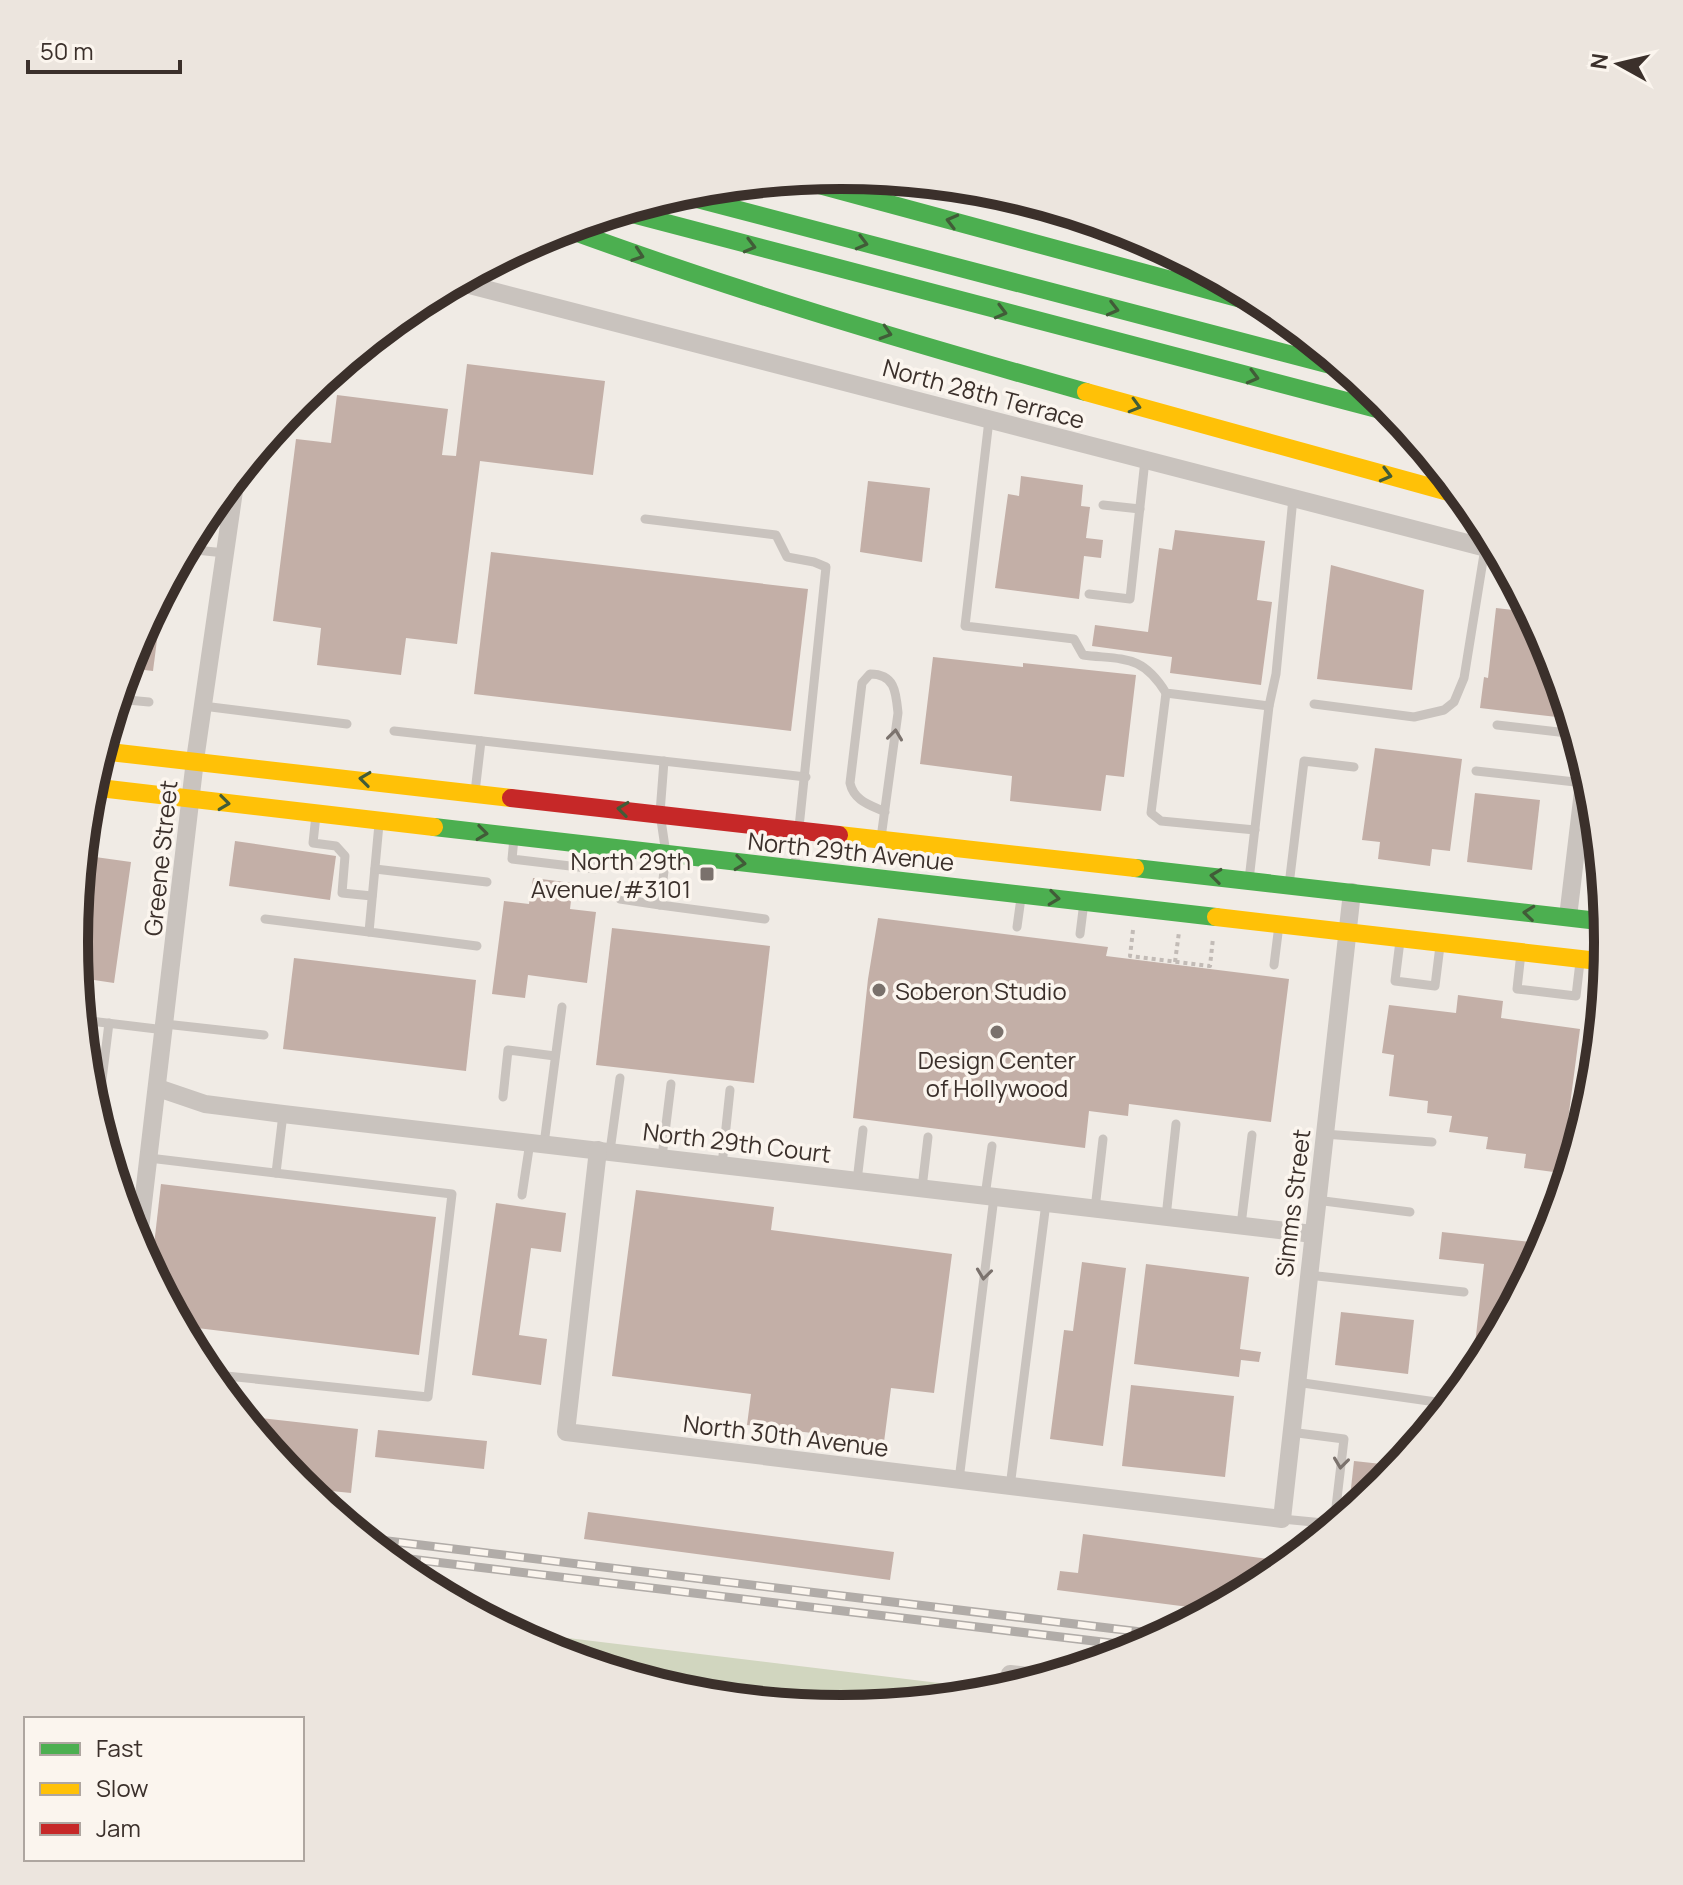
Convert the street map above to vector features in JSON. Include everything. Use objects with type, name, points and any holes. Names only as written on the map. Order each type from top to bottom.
[{"type":"main road","points":[[835,189],[1226,295]]},
{"type":"main road","points":[[705,201],[1322,363]]},
{"type":"main road","points":[[641,216],[1371,408]]},
{"type":"main road","points":[[583,235],[643,257],[976,361],[1444,491]]},
{"type":"main road","name":"North 29th Avenue","points":[[113,752],[1594,920]]},
{"type":"main road","name":"North 29th Avenue","points":[[104,789],[1594,961]]},
{"type":"street","name":"North 28th Terrace","points":[[473,286],[1483,548]]},
{"type":"street","name":"Greene Street","points":[[139,1216],[158,1088],[195,760],[233,500]]},
{"type":"street","points":[[1568,917],[1582,801]]},
{"type":"street","name":"Simms Street","points":[[1282,1519],[1352,892]]},
{"type":"street","name":"North 29th Court","points":[[158,1088],[205,1104],[283,1114],[1313,1234]]},
{"type":"street","name":"North 30th Avenue","points":[[604,1150],[566,1432],[1282,1519]]},
{"type":"street","points":[[1010,1674],[1018,1675]]},
{"type":"lane","points":[[989,419],[965,626],[1074,639],[1083,655],[1133,661],[1142,665],[1153,673],[1166,693],[1151,813],[1161,821],[1255,830]]},
{"type":"lane","points":[[1089,594],[1130,599],[1145,460]]},
{"type":"lane","points":[[1249,880],[1269,706],[1276,674],[1293,498]]},
{"type":"lane","points":[[1103,505],[1140,509]]},
{"type":"lane","points":[[645,519],[776,535],[787,557],[826,567],[795,869]]},
{"type":"lane","points":[[199,550],[225,553]]},
{"type":"lane","points":[[1314,704],[1414,717],[1444,710],[1454,702],[1464,678],[1490,559]]},
{"type":"lane","points":[[881,838],[885,812],[898,713],[892,681],[882,674],[870,674],[862,683],[850,783],[858,799],[885,812]]},
{"type":"lane","points":[[1166,693],[1269,706]]},
{"type":"lane","points":[[128,700],[149,702]]},
{"type":"lane","points":[[203,706],[347,724]]},
{"type":"lane","points":[[1497,725],[1565,733]]},
{"type":"lane","points":[[394,731],[806,777]]},
{"type":"lane","points":[[475,792],[481,741]]},
{"type":"lane","points":[[660,905],[666,854],[660,813],[664,761]]},
{"type":"lane","points":[[1289,885],[1304,761],[1354,767]]},
{"type":"lane","points":[[1476,771],[1576,775]]},
{"type":"lane","points":[[317,813],[313,843],[336,846],[345,856],[342,893],[372,896]]},
{"type":"lane","points":[[369,932],[379,821]]},
{"type":"lane","points":[[375,869],[487,882]]},
{"type":"lane","points":[[1017,927],[1021,894]]},
{"type":"lane","points":[[620,899],[765,919]]},
{"type":"lane","points":[[1080,934],[1084,901]]},
{"type":"lane","points":[[265,919],[477,946]]},
{"type":"lane","points":[[1274,965],[1279,924]]},
{"type":"lane","points":[[1400,938],[1395,981],[1435,986],[1441,943]]},
{"type":"lane","points":[[1521,952],[1517,989],[1576,996],[1581,959]]},
{"type":"lane","points":[[522,1195],[537,1143],[562,1007]]},
{"type":"lane","points":[[92,1021],[264,1035]]},
{"type":"lane","points":[[101,1086],[109,1023]]},
{"type":"lane","points":[[503,1097],[508,1050],[555,1056]]},
{"type":"lane","points":[[604,1150],[620,1078]]},
{"type":"lane","points":[[662,1157],[671,1084]]},
{"type":"lane","points":[[722,1165],[730,1090]]},
{"type":"lane","points":[[276,1173],[283,1114]]},
{"type":"lane","points":[[1166,1217],[1176,1124]]},
{"type":"lane","points":[[857,1181],[863,1130]]},
{"type":"lane","points":[[1324,1134],[1432,1142]]},
{"type":"lane","points":[[1241,1225],[1252,1135]]},
{"type":"lane","points":[[922,1188],[928,1137]]},
{"type":"lane","points":[[1095,1209],[1103,1139]]},
{"type":"lane","points":[[959,1480],[992,1146]]},
{"type":"lane","points":[[149,1158],[452,1194],[428,1397],[226,1376]]},
{"type":"lane","points":[[1316,1200],[1410,1212]]},
{"type":"lane","points":[[1010,1487],[1046,1203]]},
{"type":"lane","points":[[1308,1275],[1464,1292]]},
{"type":"lane","points":[[1296,1382],[1436,1402]]},
{"type":"lane","points":[[1290,1432],[1344,1439],[1336,1511]]},
{"type":"lane","points":[[1282,1519],[1321,1523]]},
{"type":"path","points":[[1134,922],[1130,956],[1175,962],[1210,966],[1214,932]]},
{"type":"path","points":[[1175,962],[1179,927]]},
{"type":"green space","points":[[545,1635],[964,1686],[842,1696],[743,1690],[646,1670]]},
{"type":"building","points":[[467,364],[605,381],[593,475],[480,461],[457,644],[406,638],[401,675],[317,665],[321,628],[273,621],[296,439],[331,443],[337,395],[448,409],[442,455],[456,456]]},
{"type":"building","points":[[1021,476],[1083,485],[1081,506],[1090,507],[1086,538],[1103,540],[1101,558],[1084,556],[1079,599],[995,588],[1008,494],[1019,496]]},
{"type":"building","points":[[868,481],[930,488],[922,562],[860,552]]},
{"type":"building","points":[[1175,530],[1265,541],[1257,600],[1272,602],[1261,685],[1170,673],[1172,657],[1092,646],[1095,625],[1148,632],[1159,548],[1172,550]]},
{"type":"building","points":[[491,552],[808,589],[791,731],[474,694]]},
{"type":"building","points":[[1331,565],[1424,590],[1412,690],[1317,679]]},
{"type":"building","points":[[1496,608],[1518,610],[1555,700],[1557,717],[1480,708],[1484,677],[1488,678]]},
{"type":"building","points":[[159,624],[153,671],[139,669]]},
{"type":"building","points":[[933,657],[1136,675],[1124,777],[1106,775],[1101,811],[1010,801],[1012,776],[920,764]]},
{"type":"building","points":[[1375,748],[1462,759],[1450,851],[1432,849],[1430,866],[1378,859],[1380,842],[1362,840]]},
{"type":"building","points":[[1475,793],[1540,800],[1532,870],[1467,862]]},
{"type":"building","points":[[235,841],[336,856],[330,900],[229,886]]},
{"type":"building","points":[[93,857],[131,862],[114,983],[94,980],[91,1000],[88,942]]},
{"type":"building","points":[[533,878],[573,883],[570,909],[596,912],[587,983],[528,975],[525,998],[492,994],[504,901],[529,904]]},
{"type":"building","points":[[878,918],[1108,947],[1106,956],[1289,979],[1271,1122],[1129,1104],[1128,1116],[1089,1111],[1085,1148],[853,1118]]},
{"type":"building","points":[[612,928],[770,946],[754,1083],[596,1065]]},
{"type":"building","points":[[294,958],[476,980],[466,1071],[283,1049]]},
{"type":"building","points":[[1458,995],[1503,1001],[1501,1018],[1580,1029],[1559,1173],[1524,1168],[1526,1154],[1486,1149],[1488,1137],[1449,1132],[1452,1116],[1427,1113],[1428,1101],[1389,1096],[1394,1055],[1382,1053],[1389,1005],[1456,1013]]},
{"type":"building","points":[[161,1184],[436,1217],[419,1355],[194,1328],[154,1249]]},
{"type":"building","points":[[636,1190],[774,1207],[771,1230],[952,1254],[934,1393],[891,1388],[884,1442],[747,1425],[751,1394],[612,1376]]},
{"type":"building","points":[[496,1203],[566,1213],[561,1252],[531,1248],[519,1335],[547,1339],[541,1385],[472,1375]]},
{"type":"building","points":[[1442,1232],[1533,1242],[1474,1351],[1484,1264],[1439,1259]]},
{"type":"building","points":[[1082,1262],[1126,1268],[1103,1446],[1050,1439],[1064,1330],[1073,1331]]},
{"type":"building","points":[[1146,1264],[1249,1277],[1240,1349],[1261,1352],[1259,1362],[1241,1360],[1239,1377],[1134,1364]]},
{"type":"building","points":[[1341,1312],[1414,1320],[1408,1374],[1335,1365]]},
{"type":"building","points":[[1131,1385],[1234,1396],[1225,1477],[1122,1466]]},
{"type":"building","points":[[258,1418],[358,1429],[351,1493],[325,1490]]},
{"type":"building","points":[[378,1430],[487,1441],[484,1469],[375,1457]]},
{"type":"building","points":[[1354,1461],[1384,1464],[1374,1475],[1350,1498]]},
{"type":"building","points":[[588,1512],[894,1552],[890,1580],[584,1539]]},
{"type":"building","points":[[1083,1534],[1273,1560],[1194,1608],[1057,1590],[1060,1571],[1078,1573]]},
{"type":"building","points":[[841,1691],[870,1695],[842,1696]]},
{"type":"railway","points":[[384,1540],[1144,1632]]},
{"type":"railway","points":[[409,1559],[1117,1644]]},
{"type":"traffic: fast","points":[[835,189],[1226,295]]},
{"type":"traffic: fast","points":[[705,201],[1322,363]]},
{"type":"traffic: fast","points":[[641,216],[1371,408]]},
{"type":"traffic: fast","points":[[583,235],[824,315],[1086,392]]},
{"type":"traffic: fast","points":[[434,827],[1216,917]]},
{"type":"traffic: fast","points":[[1135,868],[1594,921]]},
{"type":"traffic: slow","points":[[1086,392],[1444,491]]},
{"type":"traffic: slow","points":[[113,752],[511,798]]},
{"type":"traffic: slow","points":[[104,788],[434,827]]},
{"type":"traffic: slow","points":[[839,835],[1135,868]]},
{"type":"traffic: slow","points":[[1216,917],[1594,961]]},
{"type":"traffic: jam","points":[[511,798],[839,835]]},
{"type":"place","name":"North 29th Avenue/#3101","points":[[707,874]]},
{"type":"place","name":"Soberon Studio","points":[[879,990]]},
{"type":"place","name":"Design Center of Hollywood","points":[[997,1032]]}]
